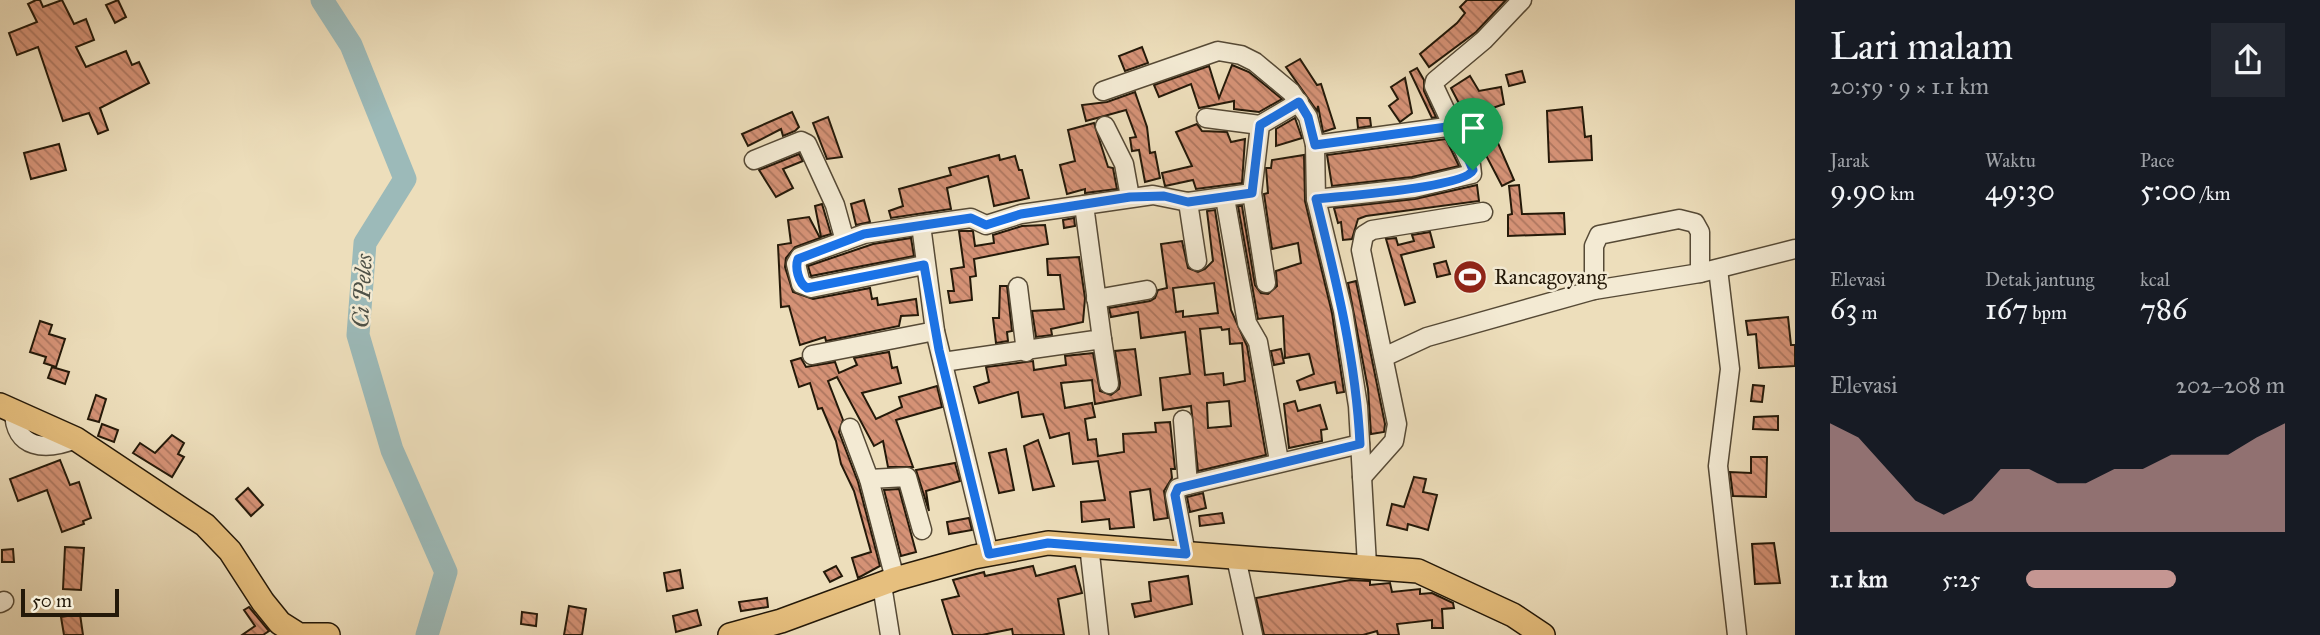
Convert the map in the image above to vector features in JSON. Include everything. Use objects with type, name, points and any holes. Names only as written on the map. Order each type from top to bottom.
[{"type":"main road","points":[[7,408],[76,439],[205,525],[230,551],[271,614],[299,635],[327,635]]},
{"type":"main road","points":[[730,635],[781,621],[889,582],[989,554],[1048,543],[1367,565],[1433,576],[1513,615],[1543,635]]},
{"type":"street","points":[[1316,199],[1414,188],[1466,177],[1473,170],[1434,86],[1435,81],[1484,40],[1522,0]]},
{"type":"street","points":[[1103,91],[1218,51],[1241,55],[1255,62],[1299,102],[1308,117],[1315,145],[1316,199],[1343,311],[1358,406],[1367,565]]},
{"type":"street","points":[[1206,118],[1260,125],[1299,102]]},
{"type":"street","points":[[1105,125],[1124,164],[1130,197]]},
{"type":"street","points":[[1260,125],[1252,193],[1266,283]]},
{"type":"street","points":[[1315,145],[1454,126]]},
{"type":"street","points":[[754,160],[801,141],[807,144],[835,205],[845,241]]},
{"type":"street","points":[[924,265],[820,287],[803,286],[796,264],[798,259],[864,234],[921,225],[971,218],[986,225],[1021,214],[1130,197],[1164,196],[1188,202],[1252,193]]},
{"type":"street","points":[[1225,198],[1247,323],[1258,342],[1279,461]]},
{"type":"street","points":[[1188,202],[1198,261]]},
{"type":"street","points":[[1084,205],[1109,384]]},
{"type":"street","points":[[1362,477],[1397,433],[1361,250],[1364,236],[1372,230],[1483,212]]},
{"type":"street","points":[[1594,290],[1594,246],[1598,235],[1679,219],[1695,223],[1700,232],[1700,273]]},
{"type":"street","points":[[921,225],[924,265],[935,331],[989,554]]},
{"type":"street","points":[[1384,357],[1427,337],[1594,290],[1700,273],[1795,249]]},
{"type":"street","points":[[1718,269],[1730,369],[1718,466],[1737,635]]},
{"type":"street","points":[[1018,287],[1026,352]]},
{"type":"street","points":[[1096,299],[1147,290]]},
{"type":"street","points":[[812,355],[935,331]]},
{"type":"street","points":[[943,362],[1102,340]]},
{"type":"street","points":[[1183,420],[1188,485]]},
{"type":"street","points":[[850,428],[869,479],[889,582],[890,635]]},
{"type":"street","points":[[1186,554],[1175,495],[1178,488],[1279,461],[1360,444]]},
{"type":"street","points":[[869,479],[907,477],[922,530]]},
{"type":"street","points":[[1088,545],[1099,635]]},
{"type":"street","points":[[1236,558],[1252,635]]},
{"type":"building","points":[[40,0],[43,7],[62,0],[74,24],[86,19],[94,40],[76,47],[86,67],[126,51],[132,65],[139,62],[149,83],[100,108],[108,130],[98,134],[89,113],[63,121],[38,47],[17,55],[9,33],[37,22],[28,4]]},
{"type":"building","points":[[118,0],[126,17],[115,23],[106,5]]},
{"type":"building","points":[[1467,0],[1506,0],[1476,32],[1429,67],[1420,54],[1457,23],[1465,13],[1460,7]]},
{"type":"building","points":[[1142,47],[1148,63],[1125,71],[1119,56]]},
{"type":"building","points":[[1300,59],[1317,85],[1321,84],[1335,128],[1323,132],[1318,106],[1317,111],[1286,67]]},
{"type":"building","points":[[1232,65],[1249,72],[1282,99],[1259,112],[1234,109],[1234,101],[1199,108],[1191,84],[1159,97],[1154,85],[1209,66],[1219,98]]},
{"type":"building","points":[[1417,68],[1424,80],[1424,91],[1436,117],[1432,118],[1410,72]]},
{"type":"building","points":[[1522,71],[1525,82],[1509,86],[1506,75]]},
{"type":"building","points":[[1470,76],[1479,91],[1501,87],[1504,104],[1484,111],[1514,180],[1502,186],[1451,88]]},
{"type":"building","points":[[1405,78],[1412,113],[1400,122],[1389,106],[1398,99],[1391,87]]},
{"type":"building","points":[[1135,92],[1147,127],[1150,153],[1155,152],[1160,178],[1145,182],[1139,150],[1132,151],[1130,138],[1136,137],[1126,110],[1086,121],[1082,105],[1107,102]]},
{"type":"building","points":[[1582,107],[1585,137],[1591,136],[1592,160],[1549,162],[1547,111]]},
{"type":"building","points":[[792,112],[799,127],[795,131],[783,136],[781,129],[748,146],[742,134]]},
{"type":"building","points":[[828,117],[842,157],[827,159],[813,123]]},
{"type":"building","points":[[1295,118],[1302,138],[1276,146],[1276,129]]},
{"type":"building","points":[[1357,118],[1370,118],[1371,126],[1358,128]]},
{"type":"building","points":[[1094,123],[1108,167],[1113,168],[1117,189],[1085,193],[1085,189],[1067,194],[1060,165],[1075,161],[1068,130]]},
{"type":"building","points":[[1197,124],[1202,131],[1227,132],[1231,142],[1245,139],[1242,183],[1196,189],[1193,180],[1165,186],[1162,173],[1192,166],[1176,132]]},
{"type":"building","points":[[1446,139],[1459,166],[1412,177],[1332,186],[1327,155]]},
{"type":"building","points":[[59,144],[66,170],[31,179],[24,153]]},
{"type":"building","points":[[799,154],[803,161],[783,169],[793,188],[776,197],[759,170]]},
{"type":"building","points":[[999,155],[1000,160],[1015,156],[1019,170],[1022,170],[1029,198],[994,206],[988,176],[947,188],[951,209],[891,218],[889,211],[903,206],[899,189],[951,175],[949,168]]},
{"type":"building","points":[[1304,155],[1305,201],[1332,313],[1344,392],[1337,393],[1335,382],[1300,390],[1297,381],[1314,374],[1309,354],[1285,358],[1283,316],[1258,319],[1238,206],[1242,206],[1255,285],[1261,293],[1268,294],[1277,286],[1276,271],[1301,263],[1298,243],[1272,249],[1264,194],[1268,193],[1266,168],[1271,168],[1272,160]]},
{"type":"building","points":[[1477,185],[1479,201],[1366,216],[1358,219],[1352,239],[1343,240],[1341,222],[1338,223],[1334,208],[1415,199]]},
{"type":"building","points":[[1519,185],[1522,214],[1564,213],[1565,234],[1508,236],[1508,215],[1512,214],[1509,186]]},
{"type":"building","points":[[864,200],[870,222],[856,225],[851,204]]},
{"type":"building","points":[[822,204],[831,234],[821,237],[815,206]]},
{"type":"building","points":[[1215,210],[1231,310],[1247,346],[1266,455],[1198,471],[1191,406],[1163,410],[1160,378],[1190,374],[1185,332],[1141,338],[1138,312],[1111,317],[1109,308],[1150,301],[1155,298],[1158,290],[1167,288],[1161,244],[1182,241],[1188,268],[1198,272],[1205,269],[1213,261],[1207,211]],"holes":[[[1214,283],[1218,313],[1183,317],[1183,311],[1176,312],[1173,288]],[[1200,329],[1229,329],[1230,344],[1242,343],[1245,381],[1224,385],[1223,373],[1205,375]],[[1229,401],[1231,426],[1208,428],[1207,403]]]},
{"type":"building","points":[[809,217],[820,238],[795,247],[786,258],[785,267],[793,292],[813,299],[870,288],[872,299],[877,298],[878,305],[916,299],[918,315],[901,316],[899,326],[826,341],[825,337],[800,345],[789,306],[781,307],[778,245],[791,243],[788,220]]},
{"type":"building","points":[[1074,218],[1075,226],[1064,228],[1063,220]]},
{"type":"building","points":[[1045,225],[1048,244],[974,259],[976,276],[970,277],[972,300],[950,303],[948,291],[954,291],[951,269],[964,267],[959,231],[973,231],[975,246],[994,243],[993,235],[1022,226]]},
{"type":"building","points":[[1430,232],[1434,247],[1401,255],[1415,302],[1405,305],[1386,239],[1396,238],[1398,245],[1414,241],[1412,235]]},
{"type":"building","points":[[911,238],[914,256],[811,276],[808,266],[873,244]]},
{"type":"building","points":[[1079,257],[1085,298],[1083,322],[1051,329],[1052,335],[1036,337],[1032,311],[1064,309],[1060,275],[1048,275],[1047,259]]},
{"type":"building","points":[[1446,261],[1450,274],[1437,277],[1434,264]]},
{"type":"building","points":[[1356,281],[1385,424],[1384,432],[1371,434],[1368,389],[1348,283]]},
{"type":"building","points":[[1000,286],[1007,286],[1012,331],[1007,332],[1008,341],[996,343],[993,318],[999,318]]},
{"type":"building","points":[[1788,317],[1791,345],[1795,345],[1795,366],[1759,368],[1756,334],[1748,335],[1746,321]]},
{"type":"building","points":[[40,321],[52,325],[49,334],[65,339],[56,367],[44,363],[46,357],[30,352]]},
{"type":"building","points":[[1135,349],[1141,395],[1095,404],[1092,380],[1061,383],[1065,408],[1092,403],[1095,417],[1085,419],[1088,440],[1096,439],[1098,456],[1124,452],[1123,434],[1156,432],[1155,423],[1170,422],[1175,469],[1171,469],[1172,478],[1164,491],[1168,518],[1154,520],[1150,489],[1130,492],[1134,527],[1110,529],[1109,519],[1082,522],[1081,502],[1105,500],[1098,461],[1073,464],[1069,433],[1050,438],[1043,414],[1022,417],[1018,392],[979,403],[974,387],[989,382],[986,367],[1033,361],[1034,370],[1066,365],[1065,356],[1093,353],[1100,391],[1111,395],[1119,389],[1120,383],[1115,351]]},
{"type":"building","points":[[1281,349],[1284,363],[1274,365],[1271,351]]},
{"type":"building","points":[[889,352],[892,368],[897,367],[901,383],[862,393],[876,419],[902,407],[899,397],[937,386],[942,407],[896,420],[913,467],[888,467],[883,441],[874,446],[837,377],[828,381],[843,420],[839,432],[858,482],[880,566],[858,578],[852,558],[871,552],[854,491],[841,464],[836,441],[822,408],[818,409],[810,383],[799,387],[791,361],[801,358],[806,367],[835,362],[839,373],[857,365],[854,358]]},
{"type":"building","points":[[52,367],[69,372],[65,384],[48,378]]},
{"type":"building","points":[[1753,385],[1764,386],[1762,402],[1751,401]]},
{"type":"building","points":[[96,395],[106,399],[99,422],[88,419]]},
{"type":"building","points":[[1295,401],[1298,411],[1320,405],[1327,429],[1321,430],[1322,441],[1289,448],[1284,404]]},
{"type":"building","points":[[1778,416],[1778,430],[1753,429],[1754,417]]},
{"type":"building","points":[[102,424],[118,430],[114,442],[98,436]]},
{"type":"building","points":[[172,435],[184,443],[178,454],[184,457],[172,477],[133,453],[140,443],[155,453]]},
{"type":"building","points":[[1038,440],[1054,486],[1033,490],[1024,446]]},
{"type":"building","points":[[1006,449],[1014,490],[999,493],[989,453]]},
{"type":"building","points":[[1751,457],[1767,457],[1766,497],[1733,496],[1730,472],[1751,473]]},
{"type":"building","points":[[60,460],[70,485],[79,482],[91,518],[83,521],[84,524],[62,532],[47,490],[18,501],[10,479]]},
{"type":"building","points":[[955,463],[960,481],[926,491],[929,511],[916,470]]},
{"type":"building","points":[[1414,477],[1426,479],[1423,492],[1437,495],[1428,530],[1408,524],[1407,530],[1387,525],[1392,504],[1404,507]]},
{"type":"building","points":[[248,488],[263,505],[251,516],[236,499]]},
{"type":"building","points":[[899,489],[916,552],[901,556],[884,490]]},
{"type":"building","points":[[1203,493],[1206,508],[1190,512],[1187,497]]},
{"type":"building","points":[[1222,513],[1224,523],[1200,526],[1199,516]]},
{"type":"building","points":[[969,518],[972,530],[949,534],[947,522]]},
{"type":"building","points":[[1774,543],[1780,583],[1755,584],[1752,544]]},
{"type":"building","points":[[65,547],[84,548],[81,590],[63,589]]},
{"type":"building","points":[[13,549],[14,562],[2,562],[2,550]]},
{"type":"building","points":[[836,566],[842,576],[830,582],[824,572]]},
{"type":"building","points":[[1033,566],[1036,576],[1075,566],[1082,593],[1058,599],[1064,635],[1013,635],[1012,629],[982,635],[953,635],[942,600],[959,596],[953,580],[984,572],[985,576]]},
{"type":"building","points":[[680,570],[683,588],[667,591],[664,573]]},
{"type":"building","points":[[1188,576],[1192,604],[1135,617],[1132,604],[1151,601],[1149,582]]},
{"type":"building","points":[[1350,580],[1370,581],[1370,585],[1390,583],[1392,592],[1420,589],[1420,594],[1432,593],[1453,603],[1454,608],[1442,609],[1443,628],[1432,628],[1432,620],[1397,624],[1399,635],[1378,635],[1377,631],[1363,635],[1264,635],[1256,598]]},
{"type":"building","points":[[767,598],[768,607],[741,611],[739,602]]},
{"type":"building","points":[[569,606],[586,609],[582,635],[564,635]]},
{"type":"building","points":[[249,607],[269,631],[263,635],[242,635],[255,626],[244,610]]},
{"type":"building","points":[[697,610],[701,625],[676,632],[673,616]]},
{"type":"building","points":[[522,612],[537,614],[536,626],[521,624]]},
{"type":"building","points":[[80,614],[83,635],[64,635],[61,617]]},
{"type":"waterway","name":"Ci Peles","points":[[322,0],[351,45],[405,179],[365,243],[358,335],[392,450],[446,572],[427,635]]},
{"type":"place","name":"Rancagoyang","points":[[1470,277]]},
{"type":"route","points":[[1299,102],[1308,117],[1315,145],[1454,126],[1473,170],[1472,174],[1459,180],[1316,199],[1343,311],[1358,406],[1360,444],[1178,488],[1175,495],[1186,554],[1114,546],[1048,543],[989,554],[960,426],[939,350],[924,265],[807,288],[801,284],[796,264],[800,257],[859,236],[921,225],[971,218],[986,225],[1021,214],[1130,197],[1153,195],[1188,202],[1252,193],[1260,125],[1299,102]]}]
